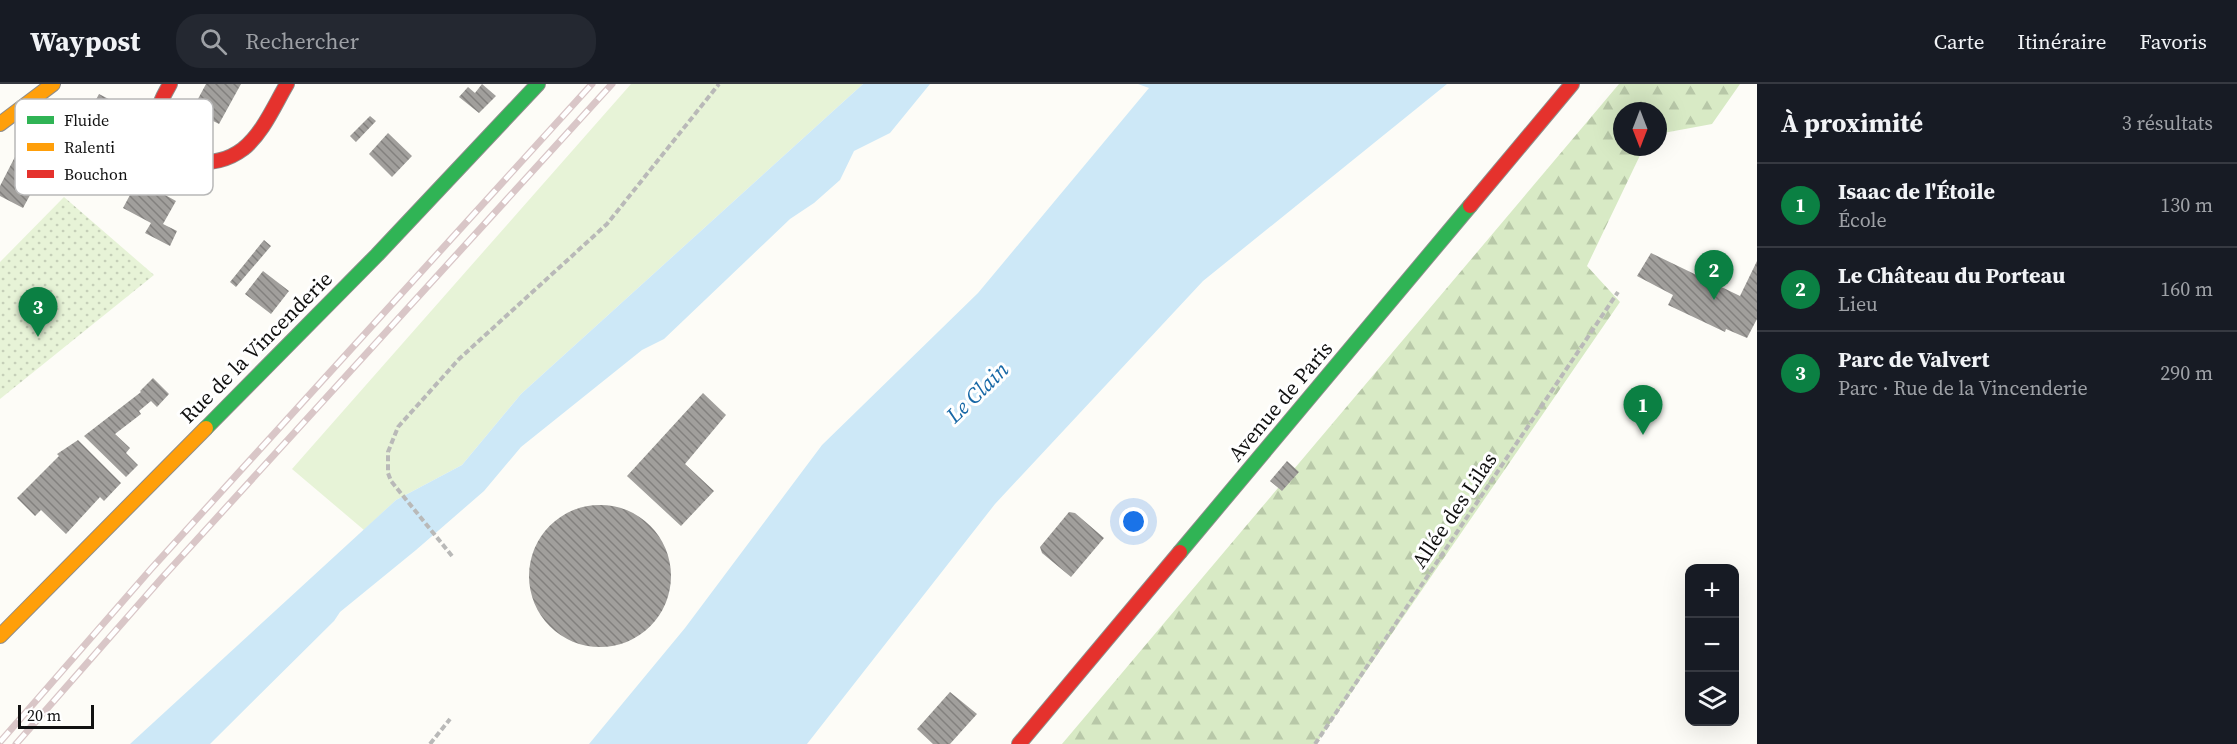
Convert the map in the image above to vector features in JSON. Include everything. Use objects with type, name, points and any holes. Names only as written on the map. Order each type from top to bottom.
[{"type":"main road","points":[[33,99],[53,84]]},
{"type":"main road","points":[[164,99],[170,84]]},
{"type":"main road","points":[[213,162],[242,149],[287,84]]},
{"type":"main road","name":"Rue de la Vincenderie","points":[[0,636],[369,263],[538,84]]},
{"type":"main road","name":"Avenue de Paris","points":[[1019,744],[1572,84]]},
{"type":"main road","points":[[0,124],[15,113]]},
{"type":"path","points":[[452,556],[391,481],[388,473],[388,452],[398,427],[459,359],[606,224],[719,84]]},
{"type":"path","name":"Allée des Lilas","points":[[1315,744],[1618,292]]},
{"type":"path","points":[[430,744],[450,719]]},
{"type":"green space","points":[[631,84],[863,84],[521,394],[462,465],[396,500],[364,530],[292,469]]},
{"type":"green space","points":[[1619,84],[1740,84],[1712,124],[1667,132],[1667,102],[1613,102],[1613,156],[1640,156],[1587,266],[1620,302],[1316,744],[1062,744]]},
{"type":"green space","points":[[64,197],[154,275],[0,399],[0,262]]},
{"type":"water","points":[[863,84],[930,84],[890,133],[854,151],[840,180],[814,203],[790,219],[664,339],[642,350],[521,447],[484,491],[340,612],[334,621],[210,744],[130,744],[396,500],[462,465],[521,394]]},
{"type":"water","name":"Le Clain","points":[[1138,84],[1447,84],[1203,281],[995,504],[807,744],[589,744],[685,628],[822,445],[978,293],[1149,88]]},
{"type":"building","points":[[206,84],[241,84],[219,124],[213,121],[213,99],[198,99]]},
{"type":"building","points":[[482,84],[496,96],[479,113],[459,97],[468,87],[475,93]]},
{"type":"building","points":[[99,94],[109,99],[96,99]]},
{"type":"building","points":[[370,116],[376,121],[356,142],[350,136]]},
{"type":"building","points":[[388,133],[412,156],[392,177],[369,154]]},
{"type":"building","points":[[15,157],[15,195],[30,195],[23,208],[0,196],[0,186]]},
{"type":"building","points":[[130,195],[165,195],[176,201],[163,224],[177,231],[170,246],[145,233],[151,223],[123,208]]},
{"type":"building","points":[[264,240],[271,246],[236,287],[230,282]]},
{"type":"building","points":[[1651,253],[1740,296],[1757,261],[1757,319],[1747,338],[1726,329],[1725,332],[1668,305],[1673,295],[1637,276]]},
{"type":"building","points":[[263,271],[289,291],[271,314],[245,294]]},
{"type":"building","points":[[153,378],[169,394],[157,407],[151,401],[139,411],[141,414],[115,434],[130,448],[126,453],[138,465],[126,477],[84,436],[141,392]]},
{"type":"building","points":[[703,393],[726,415],[685,464],[714,491],[681,526],[627,476]]},
{"type":"building","points":[[78,440],[121,483],[104,501],[100,497],[66,534],[41,510],[35,516],[17,498],[59,456],[57,454]]},
{"type":"building","points":[[1287,461],[1299,472],[1282,491],[1270,481]]},
{"type":"building","points":[[600,505],[627,511],[650,526],[665,549],[671,576],[665,603],[650,626],[627,641],[600,647],[573,641],[550,626],[535,603],[529,576],[535,549],[550,526],[573,511]]},
{"type":"building","points":[[1069,512],[1075,513],[1104,538],[1071,577],[1042,553],[1040,547]]},
{"type":"building","points":[[950,692],[977,714],[950,744],[933,744],[917,729]]},
{"type":"railway","points":[[0,742],[151,569],[592,84]]},
{"type":"railway","points":[[16,744],[161,579],[612,84]]},
{"type":"traffic: fast","points":[[206,428],[377,255],[538,84]]},
{"type":"traffic: fast","points":[[1180,552],[1470,206]]},
{"type":"traffic: slow","points":[[33,99],[53,84]]},
{"type":"traffic: slow","points":[[0,124],[15,113]]},
{"type":"traffic: slow","points":[[0,636],[206,428]]},
{"type":"traffic: jam","points":[[162,99],[170,84]]},
{"type":"traffic: jam","points":[[213,161],[232,156],[250,143],[268,119],[287,84]]},
{"type":"traffic: jam","points":[[1470,206],[1572,84]]},
{"type":"traffic: jam","points":[[1019,744],[1180,552]]},
{"type":"place","name":"Le Château du Porteau","points":[[1714,300]]},
{"type":"place","name":"Parc de Valvert","points":[[38,337]]},
{"type":"place","name":"Isaac de l'Étoile","points":[[1643,435]]}]
